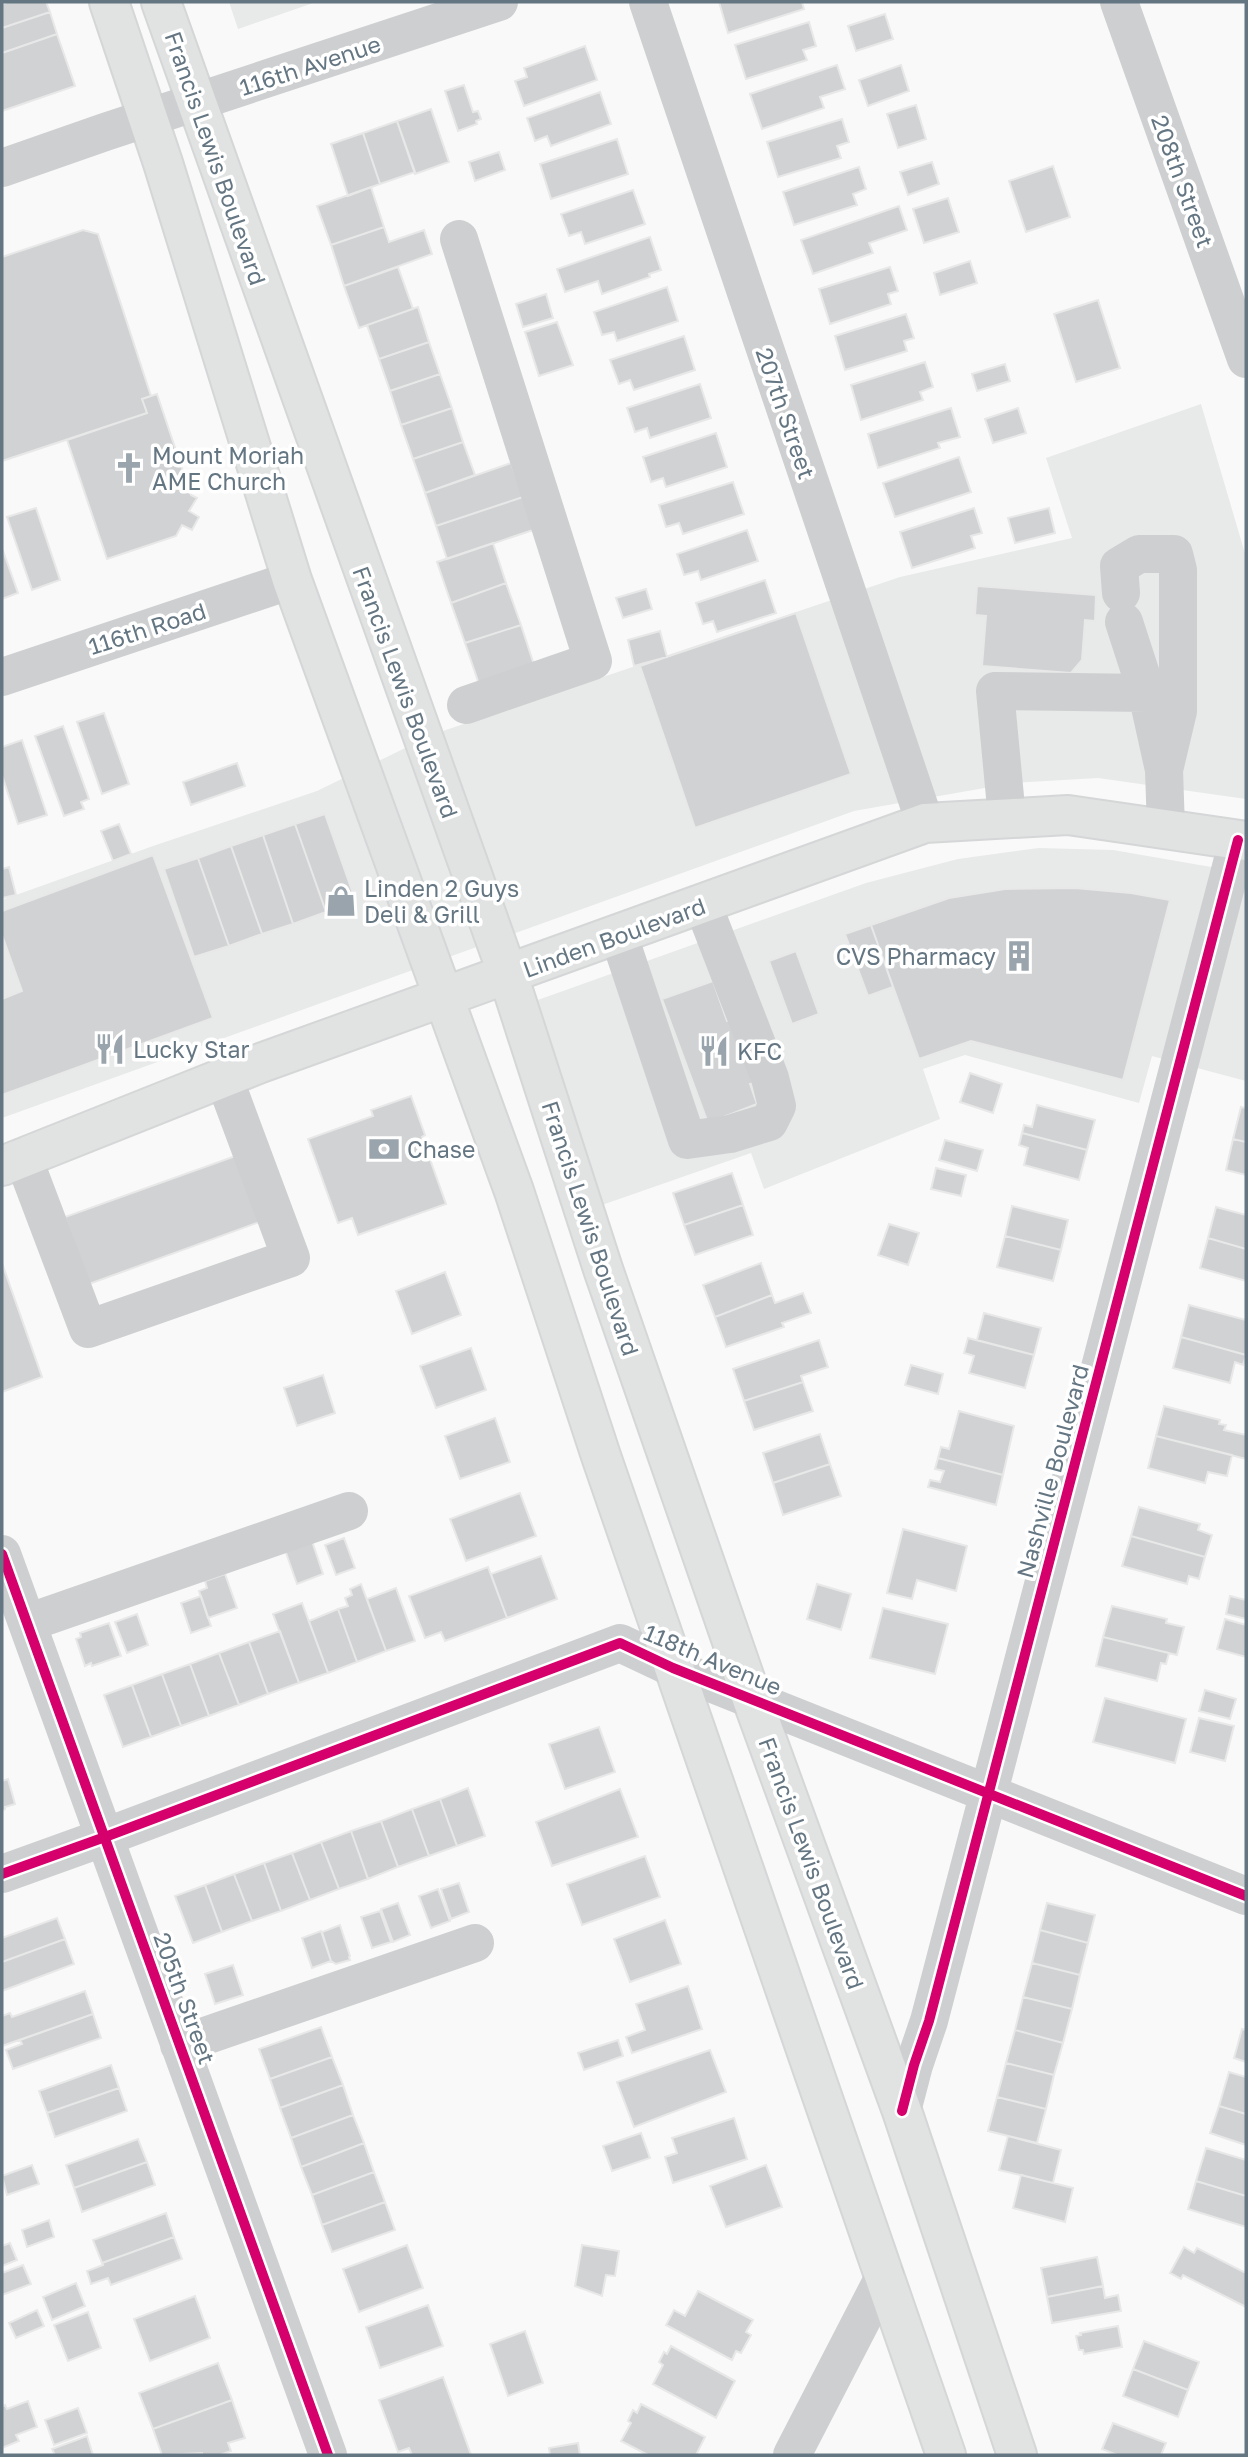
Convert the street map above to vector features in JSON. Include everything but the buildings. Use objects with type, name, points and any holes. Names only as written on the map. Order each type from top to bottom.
[{"type":"main road","points":[[109,2],[148,118],[292,580],[513,1191],[673,1668],[946,2455]]},
{"type":"main road","name":"Francis Lewis Boulevard","points":[[161,2],[508,975],[603,1269],[752,1699],[902,2111],[1017,2455]]},
{"type":"main road","name":"Linden Boulevard","points":[[12,1162],[224,1078],[925,823],[1068,815],[1242,841]]},
{"type":"street","name":"116th Avenue","points":[[2,169],[499,2]]},
{"type":"street","name":"207th Street","points":[[648,2],[925,823]]},
{"type":"street","name":"208th Street","points":[[1119,2],[1246,359]]},
{"type":"street","points":[[459,239],[593,662],[466,705]]},
{"type":"street","points":[[1164,770],[1178,711],[1178,570],[1174,554],[1139,554],[1119,566],[1122,608],[1147,693],[1164,770],[1166,830]]},
{"type":"street","name":"116th Road","points":[[2,677],[292,580]]},
{"type":"street","points":[[1007,818],[995,691],[1147,693]]},
{"type":"street","name":"Nashville Boulevard","points":[[902,2111],[929,2021],[1242,841]]},
{"type":"street","points":[[619,936],[687,1140],[730,1134],[769,1122],[777,1106],[770,1078],[703,905]]},
{"type":"street","points":[[12,1162],[88,1329],[291,1258],[224,1078]]},
{"type":"street","points":[[27,1623],[349,1511]]},
{"type":"street","name":"205th Street","points":[[2,1554],[328,2455]]},
{"type":"street","name":"118th Avenue","points":[[2,1874],[105,1838],[620,1643],[673,1668],[1246,1896]]},
{"type":"street","points":[[179,2045],[475,1943]]},
{"type":"street","points":[[792,2455],[885,2275]]},
{"type":"shaded area","points":[[229,2],[316,2],[238,29]]},
{"type":"shaded area","points":[[1201,404],[1246,557],[1246,799],[1098,778],[1013,783],[854,811],[2,1118],[2,900],[317,791],[434,734],[900,577],[1072,538],[1046,458]]},
{"type":"shaded area","points":[[1039,848],[1113,850],[1246,873],[1246,1081],[1152,1056],[1139,1103],[965,1055],[923,1069],[940,1119],[764,1189],[751,1153],[602,1205],[535,1001],[866,883],[958,859]]},
{"type":"cycle path","points":[[902,2111],[929,2021],[1238,840]]},
{"type":"cycle path","points":[[2,1554],[328,2455]]},
{"type":"cycle path","points":[[2,1874],[620,1643],[673,1668],[1246,1896]]},
{"type":"place","name":"Mount Moriah AME Church","points":[[129,468]]},
{"type":"place","name":"Linden 2 Guys Deli & Grill","points":[[341,901]]},
{"type":"place","name":"CVS Pharmacy","points":[[1019,956]]},
{"type":"place","name":"Lucky Star","points":[[110,1049]]},
{"type":"place","name":"KFC","points":[[714,1051]]},
{"type":"place","name":"Chase","points":[[384,1149]]}]
